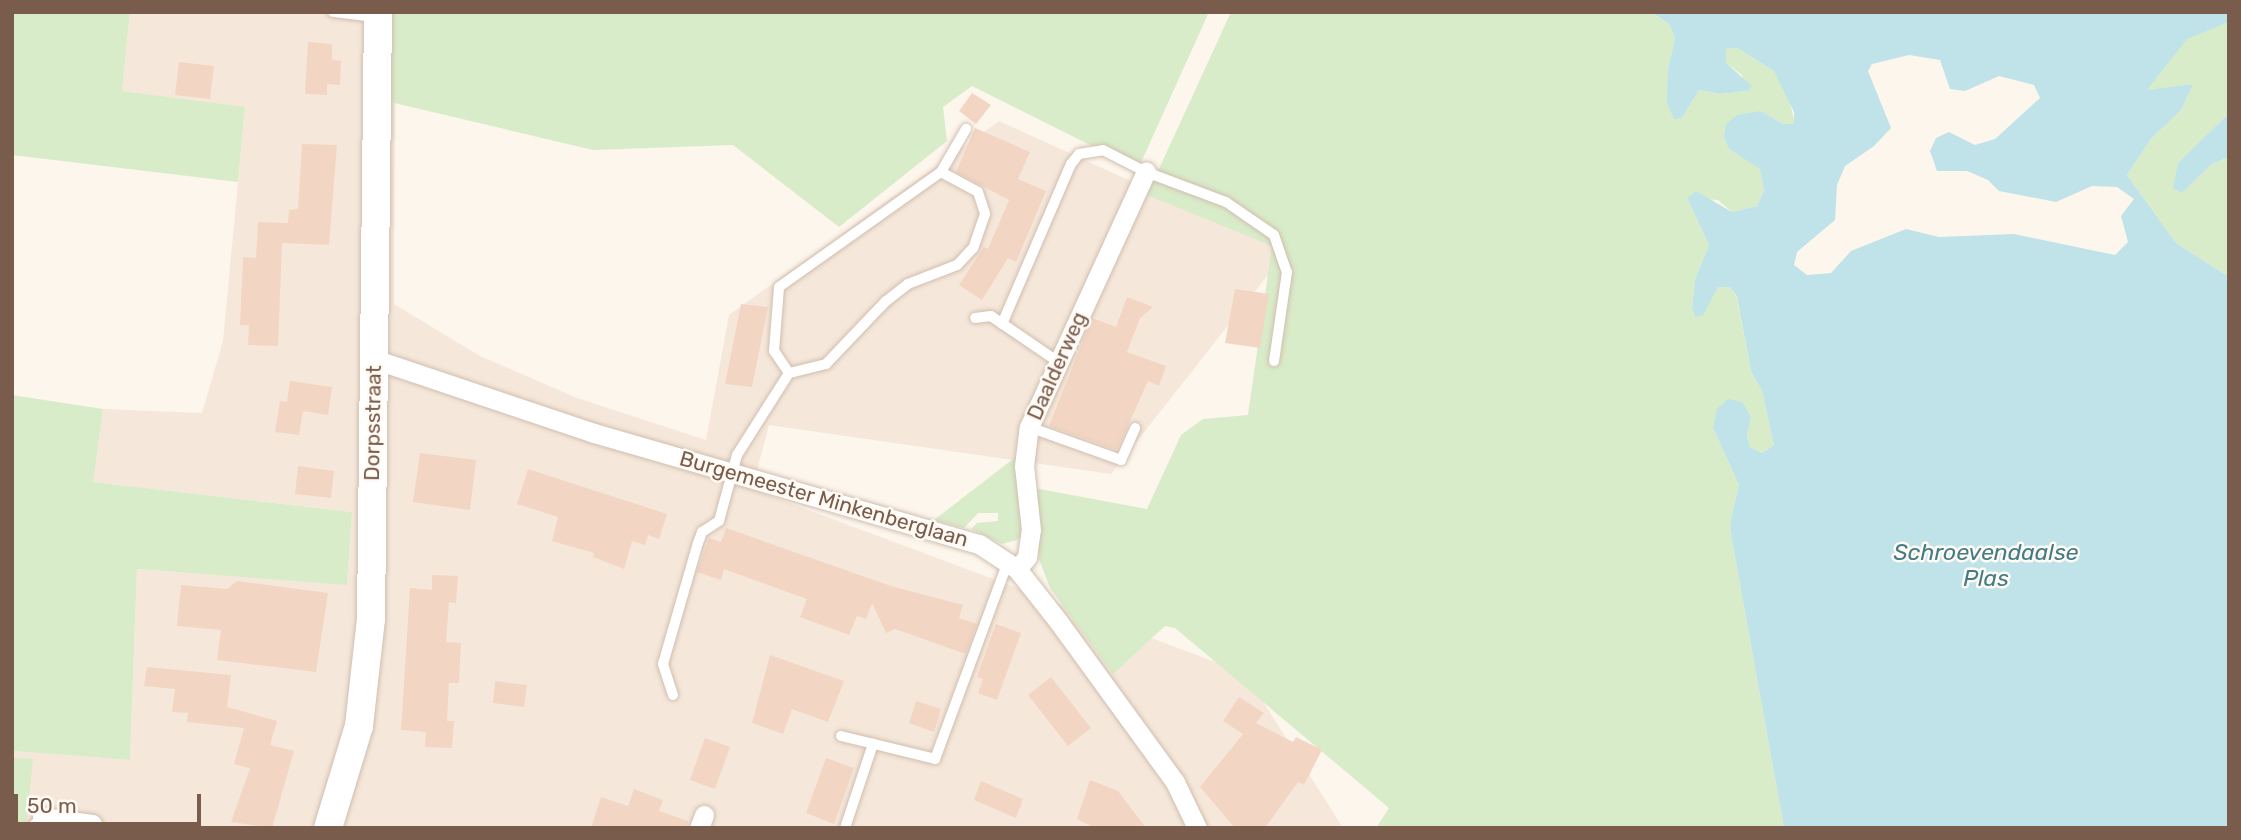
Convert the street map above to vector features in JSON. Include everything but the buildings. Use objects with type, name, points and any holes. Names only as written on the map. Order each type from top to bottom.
[{"type":"street","name":"Dorpsstraat","points":[[328,828],[359,726],[367,663],[378,15]]},
{"type":"street","name":"Daalderweg","points":[[1012,565],[1027,557],[1031,530],[1024,466],[1030,427],[1057,362],[1146,173]]},
{"type":"street","name":"Burgemeester Minkenberglaan","points":[[374,359],[594,433],[979,544],[1012,565],[1175,782],[1197,828]]},
{"type":"street","points":[[36,822],[92,824],[94,828]]},
{"type":"lane","points":[[333,12],[378,15]]},
{"type":"lane","points":[[789,373],[774,351],[779,288],[941,172],[966,128]]},
{"type":"lane","points":[[1002,324],[1079,154],[1103,150],[1146,173],[1226,202],[1275,235],[1287,272],[1273,361]]},
{"type":"lane","points":[[673,695],[663,664],[676,612],[702,532],[719,521],[734,474],[737,455],[789,373],[826,364],[886,301],[908,284],[957,265],[973,248],[985,214],[978,192],[941,172]]},
{"type":"lane","points":[[975,317],[991,316],[1057,362]]},
{"type":"lane","points":[[1030,427],[1121,460],[1135,428]]},
{"type":"lane","points":[[842,736],[935,759],[1012,565]]},
{"type":"lane","points":[[845,828],[873,744]]},
{"type":"shaded area","points":[[130,12],[395,12],[394,304],[480,356],[577,398],[706,440],[729,315],[999,121],[1286,252],[1111,474],[769,425],[752,489],[1245,673],[1343,828],[12,828],[12,751],[130,760],[137,569],[347,584],[352,512],[92,482],[103,409],[202,413],[223,341],[245,108],[122,91]]},
{"type":"green space","points":[[12,12],[130,12],[122,91],[245,107],[238,182],[12,155]]},
{"type":"green space","points":[[392,12],[1209,12],[1138,169],[972,86],[943,107],[947,141],[839,227],[733,145],[593,150],[390,102]]},
{"type":"green space","points":[[1231,12],[1650,12],[1669,24],[1675,38],[1668,69],[1682,118],[1699,90],[1721,94],[1746,91],[1742,75],[1726,63],[1725,49],[1737,48],[1774,71],[1788,94],[1795,124],[1783,124],[1761,111],[1729,149],[1760,168],[1764,190],[1757,206],[1732,212],[1718,200],[1687,198],[1709,245],[1695,280],[1692,309],[1710,300],[1718,287],[1730,287],[1737,298],[1751,371],[1762,391],[1774,445],[1762,453],[1750,447],[1747,436],[1751,417],[1713,428],[1739,485],[1730,523],[1732,540],[1784,828],[1376,828],[1389,808],[1175,628],[1165,626],[1113,674],[1050,588],[1039,559],[1034,488],[1147,509],[1181,435],[1203,419],[1248,415],[1272,246],[1147,195]]},
{"type":"green space","points":[[2229,22],[2229,113],[2178,163],[2182,193],[2212,164],[2229,157],[2229,277],[2176,243],[2127,175],[2151,139],[2181,110],[2192,84],[2146,91],[2187,38]]},
{"type":"green space","points":[[12,395],[103,409],[93,482],[352,512],[347,585],[137,569],[130,760],[12,751]]},
{"type":"green space","points":[[1017,456],[1022,536],[1017,540],[1002,544],[971,529],[977,523],[998,521],[998,513],[978,513],[964,528],[934,520]]},
{"type":"green space","points":[[12,757],[33,759],[26,828],[12,828]]},
{"type":"water","name":"Schroevendaalse Plas","points":[[1651,12],[2229,12],[2229,22],[2187,39],[2147,90],[2193,84],[2181,110],[2151,139],[2127,175],[2176,243],[2229,277],[2229,828],[1784,828],[1732,540],[1730,523],[1739,485],[1713,428],[1717,409],[1728,399],[1742,402],[1751,417],[1747,436],[1750,447],[1762,453],[1774,445],[1762,391],[1751,371],[1737,297],[1730,287],[1718,287],[1703,315],[1696,317],[1692,309],[1695,280],[1709,245],[1687,198],[1696,191],[1732,212],[1757,206],[1764,190],[1760,169],[1729,149],[1724,137],[1726,124],[1737,115],[1761,111],[1783,124],[1794,124],[1794,112],[1774,71],[1737,48],[1726,49],[1726,63],[1752,86],[1747,91],[1720,94],[1699,90],[1682,118],[1674,119],[1667,103],[1668,69],[1675,38],[1669,24]],"holes":[[[1909,55],[1940,60],[1950,89],[1965,91],[1999,76],[2034,85],[2040,98],[1995,139],[1975,145],[1949,132],[1936,138],[1930,151],[1937,171],[1967,171],[1988,180],[1999,191],[2056,202],[2092,186],[2117,187],[2134,199],[2121,216],[2128,242],[2115,255],[2014,234],[1939,237],[1906,229],[1851,251],[1831,273],[1807,275],[1794,265],[1797,252],[1835,220],[1837,185],[1845,166],[1874,146],[1891,128],[1868,71],[1872,64]]]},
{"type":"water","points":[[2229,113],[2229,157],[2212,164],[2182,193],[2173,188],[2178,163]]}]
